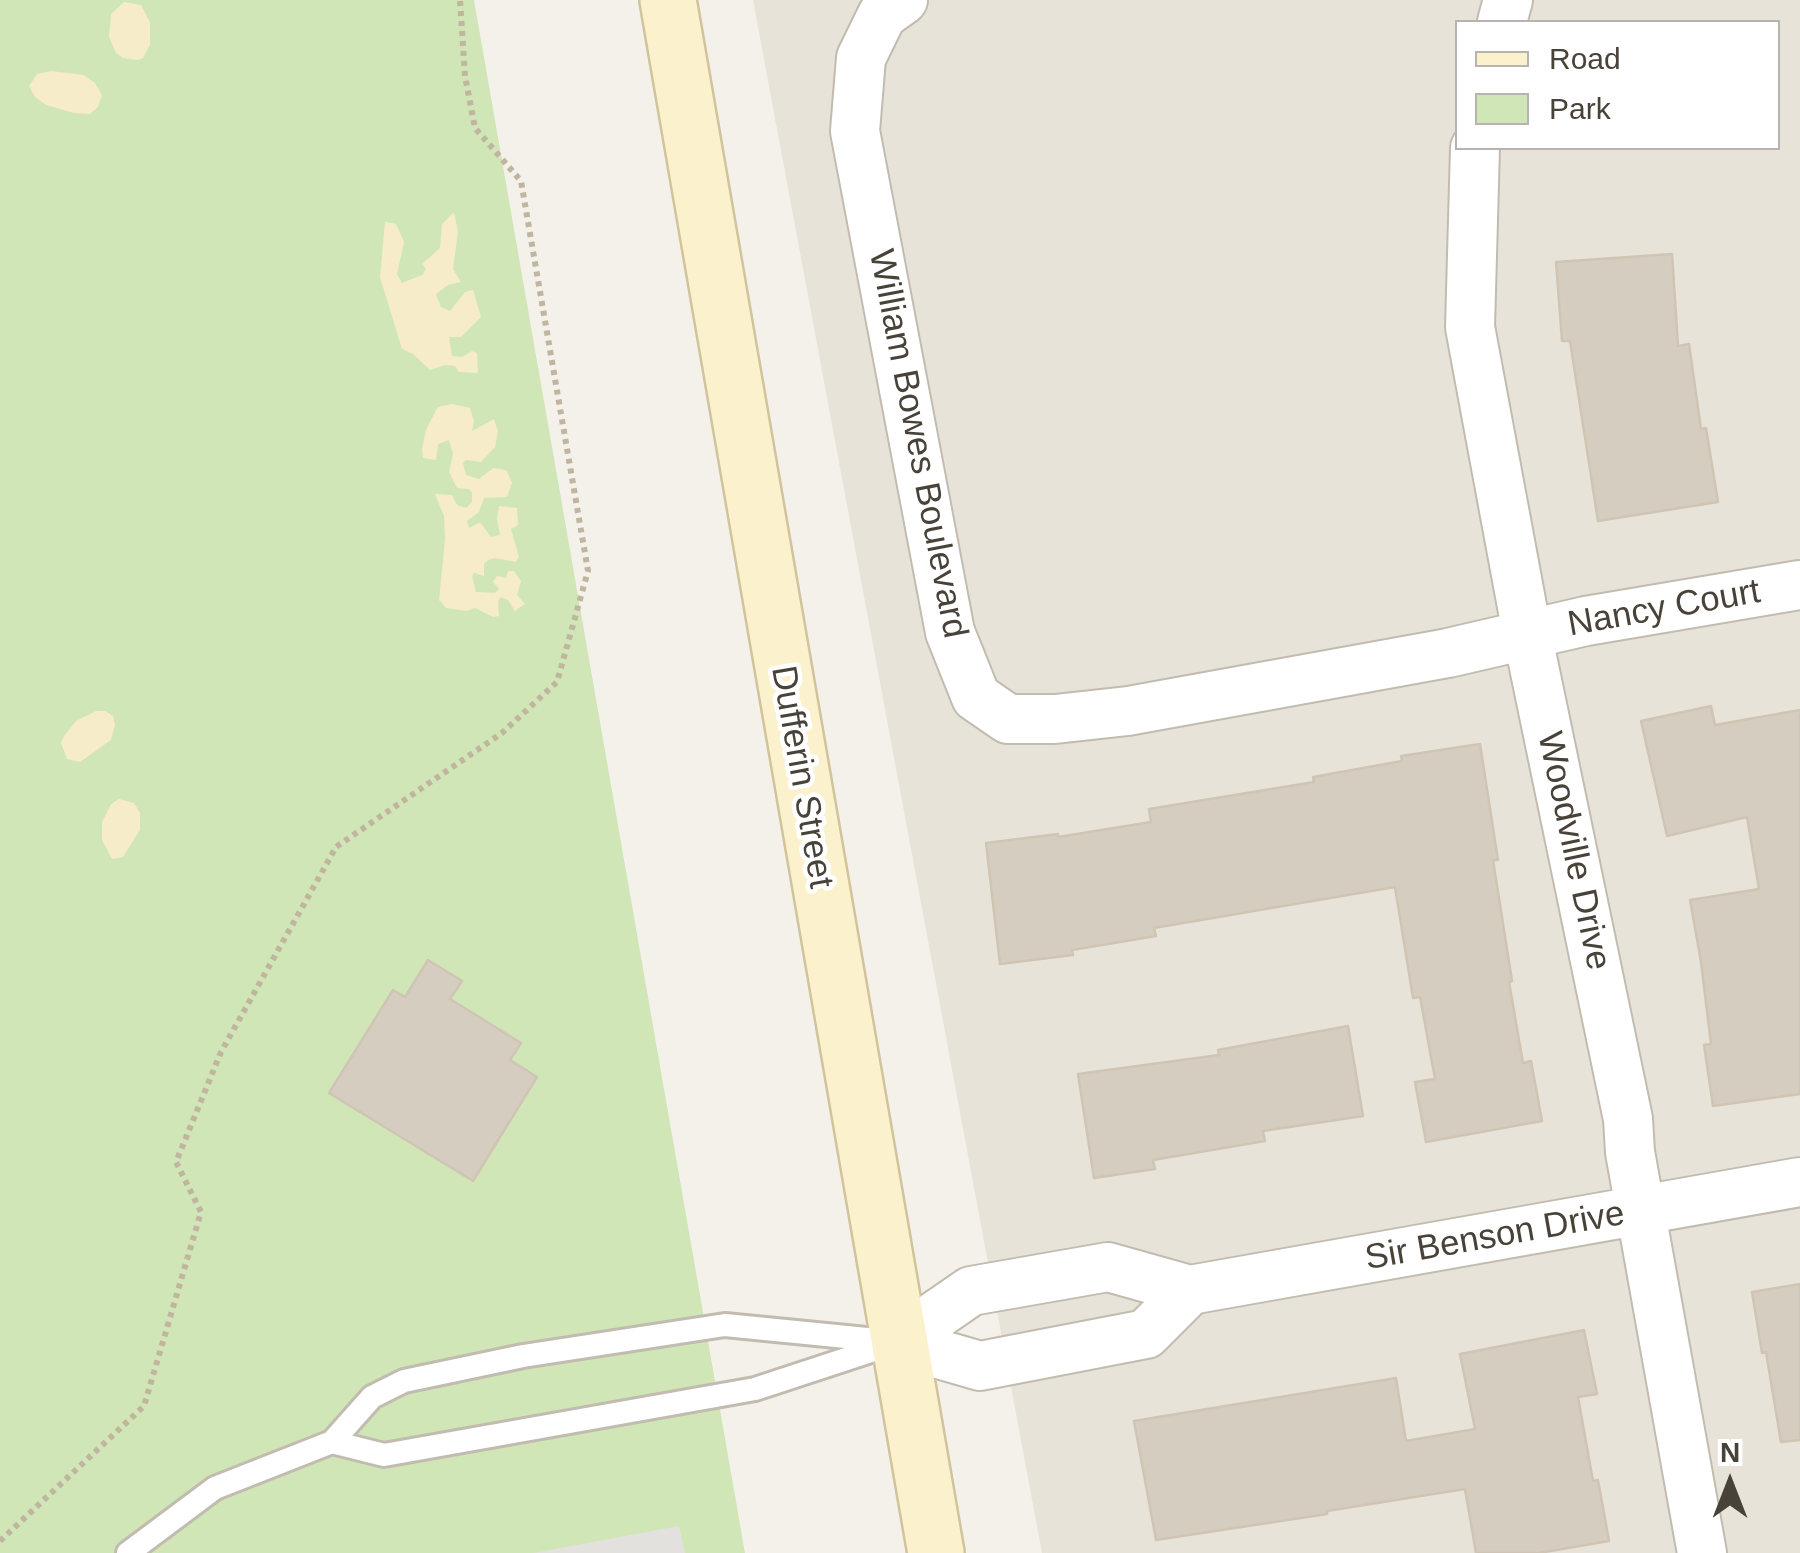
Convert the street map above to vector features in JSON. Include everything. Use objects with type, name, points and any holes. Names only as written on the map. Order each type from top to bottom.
[{"type":"main road","name":"Dufferin Street","points":[[668,0],[936,1553]]},
{"type":"street","name":"William Bowes Boulevard","points":[[903,0],[882,15],[860,58],[855,131],[950,632],[976,697],[1008,719],[1128,712],[1448,654],[1528,633]]},
{"type":"street","name":"Woodville Drive","points":[[1475,150],[1470,327],[1628,1119],[1630,1152],[1702,1553]]},
{"type":"street","name":"Nancy Court","points":[[1528,633],[1800,585]]},
{"type":"street","name":"Sir Benson Drive","points":[[897,1342],[972,1290],[1108,1268],[1190,1290],[1800,1182]]},
{"type":"street","points":[[897,1342],[980,1366],[1146,1334],[1190,1290]]},
{"type":"lane","points":[[128,1553],[215,1488],[332,1442],[372,1396],[404,1381],[523,1356],[724,1325],[897,1342]]},
{"type":"lane","points":[[332,1442],[384,1455],[404,1452],[754,1389],[897,1342]]},
{"type":"path","points":[[0,1541],[144,1406],[200,1212],[176,1162],[220,1052],[336,847],[502,732],[557,682],[588,572],[522,181],[475,128],[465,76],[460,0]]},
{"type":"shaded area","points":[[753,0],[1800,0],[1800,1553],[1042,1553]]},
{"type":"shaded area","points":[[679,1526],[685,1553],[534,1553]]},
{"type":"green space","points":[[0,0],[474,0],[745,1553],[0,1553]]},
{"type":"sand","points":[[124,2],[141,5],[150,22],[150,45],[138,60],[116,53],[109,37],[111,14]]},
{"type":"sand","points":[[51,71],[84,75],[95,83],[102,95],[98,107],[90,114],[74,113],[46,105],[35,97],[29,86],[37,74]]},
{"type":"sand","points":[[454,212],[458,232],[453,269],[461,282],[436,294],[441,307],[450,311],[465,292],[473,290],[481,317],[461,337],[449,337],[452,356],[477,353],[478,373],[459,372],[455,366],[445,365],[430,370],[402,349],[380,277],[385,222],[396,224],[404,242],[397,274],[402,283],[422,275],[426,269],[422,264],[440,248],[442,224]]},
{"type":"sand","points":[[452,404],[470,408],[472,431],[494,419],[498,431],[495,447],[481,462],[463,463],[466,475],[479,479],[493,468],[501,469],[507,471],[512,483],[507,497],[484,498],[479,512],[467,521],[469,528],[480,522],[491,537],[500,535],[499,506],[517,508],[518,525],[511,529],[519,557],[516,562],[488,560],[484,576],[472,576],[476,592],[495,593],[499,589],[493,582],[497,576],[506,578],[508,571],[514,571],[521,581],[517,595],[525,604],[515,611],[501,597],[499,616],[475,608],[446,608],[439,600],[445,539],[444,516],[435,494],[452,495],[457,505],[466,508],[472,502],[472,492],[457,488],[449,472],[453,454],[449,440],[438,444],[436,460],[423,458],[422,449],[426,430],[438,407]]},
{"type":"sand","points":[[96,711],[113,716],[111,740],[80,762],[67,759],[61,743],[64,736],[76,721]]},
{"type":"sand","points":[[119,799],[134,803],[140,813],[140,830],[123,857],[112,859],[102,840],[102,822],[111,804]]},
{"type":"building","points":[[1672,254],[1678,346],[1689,344],[1701,429],[1706,428],[1718,502],[1598,521],[1570,341],[1562,341],[1556,262]]},
{"type":"building","points":[[1711,706],[1715,725],[1800,710],[1800,1094],[1713,1106],[1704,1045],[1711,1044],[1690,900],[1759,889],[1747,817],[1667,836],[1641,721]]},
{"type":"building","points":[[1480,744],[1498,860],[1493,860],[1512,981],[1509,982],[1523,1063],[1531,1061],[1542,1121],[1426,1142],[1415,1082],[1435,1079],[1420,997],[1413,998],[1395,887],[1154,928],[1156,936],[1072,950],[1073,955],[1000,964],[986,843],[1058,837],[1151,822],[1149,809],[1314,782],[1313,777],[1402,761],[1401,756]]},
{"type":"building","points":[[428,960],[462,981],[450,999],[521,1043],[510,1060],[537,1077],[473,1181],[329,1093],[393,990],[405,997]]},
{"type":"building","points":[[1348,1026],[1363,1116],[1263,1131],[1265,1141],[1153,1160],[1155,1169],[1094,1178],[1078,1074],[1219,1055],[1218,1050]]},
{"type":"building","points":[[1800,1284],[1800,1440],[1781,1442],[1752,1292]]},
{"type":"building","points":[[1584,1330],[1597,1394],[1578,1397],[1593,1481],[1598,1480],[1609,1541],[1539,1553],[1476,1553],[1465,1489],[1156,1540],[1134,1421],[1396,1378],[1406,1441],[1475,1429],[1460,1354]]}]
